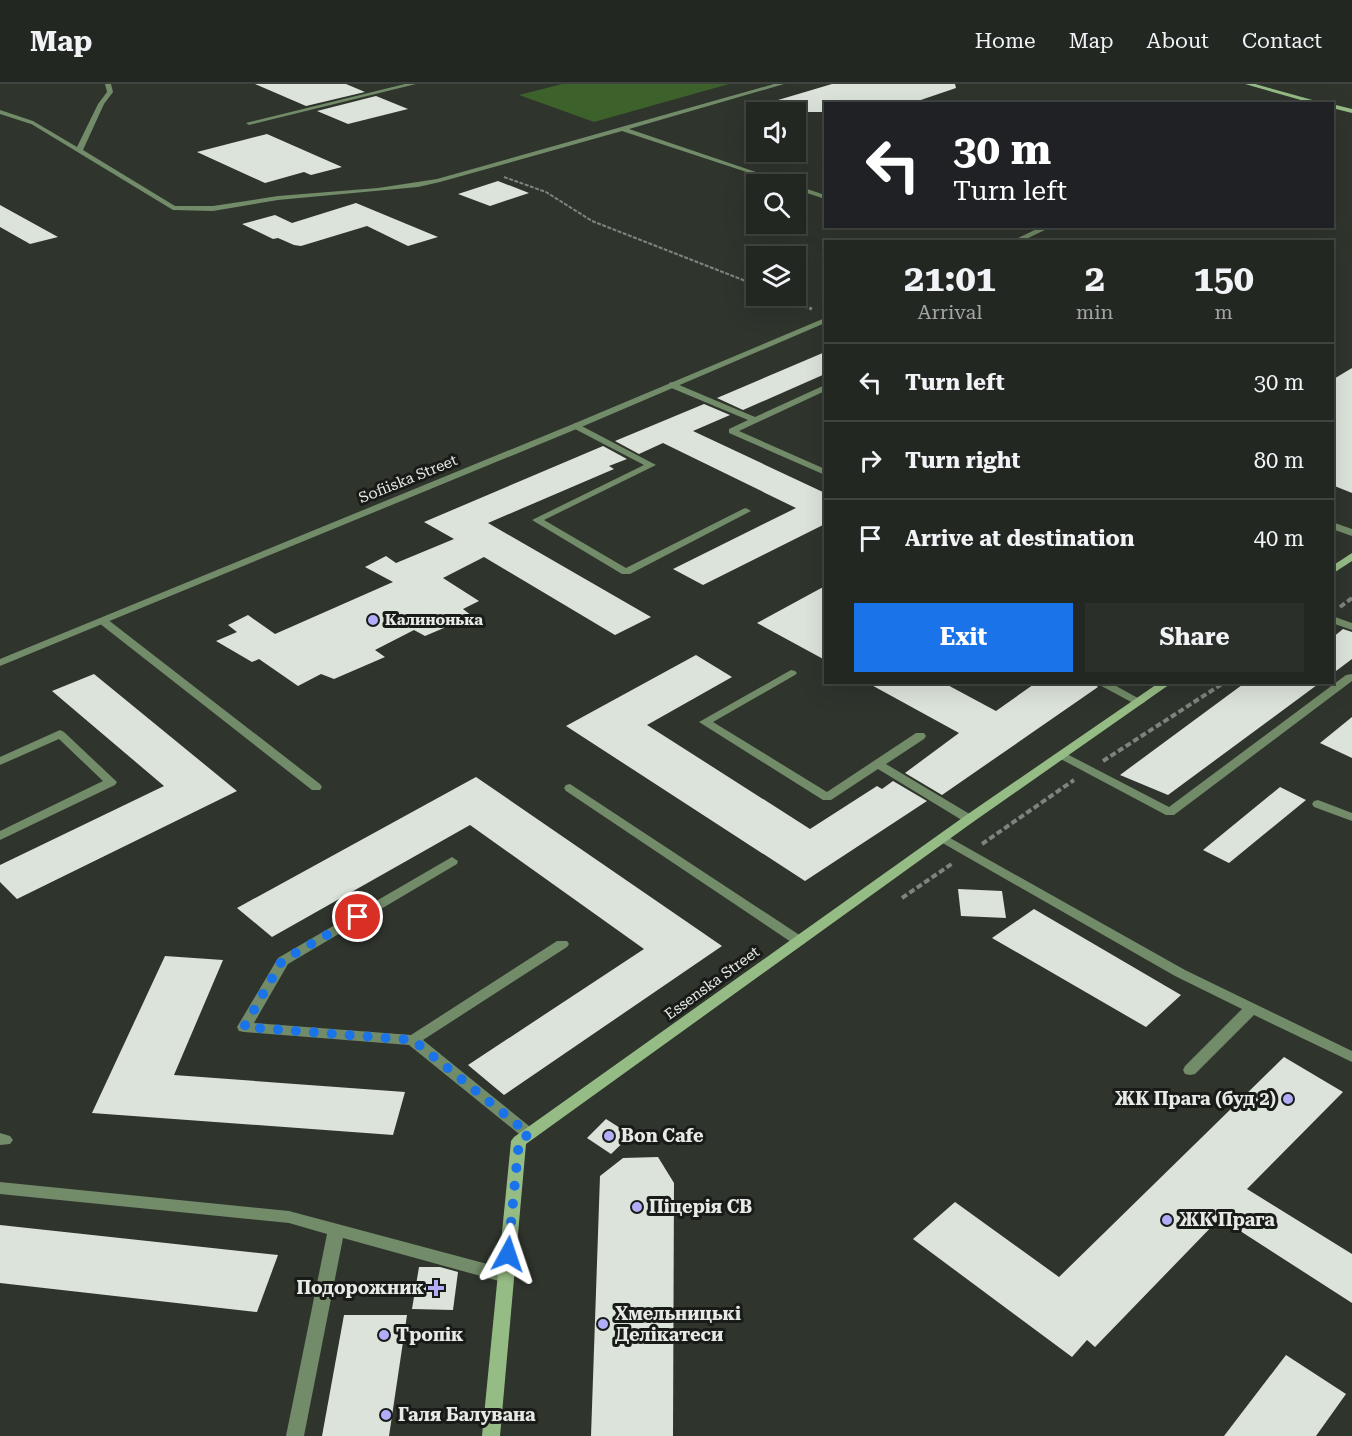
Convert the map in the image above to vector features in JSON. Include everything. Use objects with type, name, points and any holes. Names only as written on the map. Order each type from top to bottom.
[{"type":"street","points":[[79,151],[101,104],[110,92],[108,84]]},
{"type":"street","points":[[249,123],[413,84]]},
{"type":"street","points":[[0,112],[31,122],[158,201],[173,208],[191,211],[216,210],[276,198],[405,188],[482,169],[781,84]]},
{"type":"street","points":[[1248,84],[1316,102]]},
{"type":"street","points":[[1334,107],[1352,111]]},
{"type":"street","points":[[623,129],[758,174]]},
{"type":"street","points":[[806,191],[824,197]]},
{"type":"street","points":[[1018,240],[1045,228]]},
{"type":"street","name":"Sofiiska Street","points":[[0,663],[576,426],[822,316]]},
{"type":"street","points":[[672,385],[755,420]]},
{"type":"street","points":[[824,388],[732,432],[824,472]]},
{"type":"street","points":[[576,426],[651,465],[537,520],[626,572],[746,511]]},
{"type":"street","points":[[1334,526],[1352,533]]},
{"type":"street","points":[[1334,570],[1352,556]]},
{"type":"street","points":[[1334,620],[1352,627]]},
{"type":"street","points":[[103,621],[316,787]]},
{"type":"street","points":[[791,673],[705,722],[827,797],[920,736]]},
{"type":"street","points":[[1061,756],[1170,812],[1350,677]]},
{"type":"street","points":[[1103,684],[1139,702]]},
{"type":"street","name":"Essenska Street","points":[[491,1436],[519,1141],[969,819],[1165,684]]},
{"type":"street","points":[[0,761],[60,734],[111,782],[0,836]]},
{"type":"street","points":[[878,764],[969,819]]},
{"type":"street","points":[[570,788],[799,941]]},
{"type":"street","points":[[1318,804],[1352,817]]},
{"type":"street","points":[[943,838],[1180,973],[1352,1058]]},
{"type":"street","points":[[452,861],[282,961],[244,1027],[413,1040],[529,1134]]},
{"type":"street","points":[[413,1040],[562,944]]},
{"type":"street","points":[[1190,1070],[1252,1008]]},
{"type":"street","points":[[0,1188],[289,1217],[506,1276]]},
{"type":"street","points":[[295,1436],[336,1230]]},
{"type":"path","points":[[482,169],[546,192],[592,221],[746,281]]},
{"type":"path","points":[[800,306],[822,316]]},
{"type":"path","points":[[902,898],[1089,770],[1222,684]]},
{"type":"green space","points":[[562,84],[729,84],[594,122],[519,95]]},
{"type":"building","points":[[255,84],[346,84],[365,92],[306,106]]},
{"type":"building","points":[[832,84],[955,84],[956,88],[915,102],[824,102],[824,112],[806,112],[806,102],[771,102]]},
{"type":"building","points":[[376,96],[408,109],[348,124],[317,111]]},
{"type":"building","points":[[267,134],[342,167],[311,175],[304,172],[265,183],[197,152]]},
{"type":"building","points":[[498,181],[529,193],[490,206],[458,194]]},
{"type":"building","points":[[356,203],[438,237],[408,246],[367,226],[301,246],[278,238],[273,239],[242,224],[275,215],[292,223]]},
{"type":"building","points":[[0,205],[58,237],[30,244],[0,227]]},
{"type":"building","points":[[824,352],[824,374],[743,410],[717,398]]},
{"type":"building","points":[[1352,368],[1352,493],[1334,486],[1334,379]]},
{"type":"building","points":[[704,404],[730,415],[693,431],[824,493],[824,524],[703,585],[673,569],[796,508],[663,443],[639,454],[615,441]]},
{"type":"building","points":[[603,446],[627,459],[609,466],[614,469],[488,523],[651,617],[615,635],[484,557],[443,578],[479,601],[463,609],[472,616],[425,636],[414,630],[375,650],[385,657],[334,679],[321,674],[298,686],[259,659],[252,662],[216,641],[237,632],[228,625],[248,615],[275,634],[393,582],[365,567],[386,556],[396,563],[454,539],[424,522]]},
{"type":"building","points":[[824,587],[824,659],[757,623]]},
{"type":"building","points":[[1343,629],[1352,632],[1352,659],[1334,672],[1334,636]]},
{"type":"building","points":[[696,655],[732,677],[647,725],[810,829],[877,786],[882,789],[893,781],[927,801],[805,881],[566,726]]},
{"type":"building","points":[[94,674],[237,791],[17,899],[0,882],[0,865],[164,786],[52,691]]},
{"type":"building","points":[[870,684],[946,684],[996,711],[1034,684],[1094,684],[1098,687],[942,795],[905,773],[959,733]]},
{"type":"building","points":[[1243,684],[1318,684],[1168,795],[1120,775]]},
{"type":"building","points":[[1352,717],[1352,758],[1320,743]]},
{"type":"building","points":[[476,777],[722,946],[504,1095],[468,1065],[644,949],[470,825],[272,937],[237,908]]},
{"type":"building","points":[[1280,787],[1306,800],[1229,863],[1203,850]]},
{"type":"building","points":[[958,889],[1002,891],[1006,918],[961,916]]},
{"type":"building","points":[[1034,909],[1181,995],[1146,1027],[992,938]]},
{"type":"building","points":[[165,956],[223,960],[174,1075],[405,1092],[393,1135],[92,1113]]},
{"type":"building","name":"ЖК Прага","points":[[1284,1057],[1343,1092],[1247,1189],[1352,1254],[1352,1303],[1220,1218],[1095,1347],[1087,1340],[1072,1357],[913,1239],[955,1202],[1059,1277]]},
{"type":"building","name":"Bon Cafe","points":[[606,1119],[631,1135],[611,1154],[587,1138]]},
{"type":"building","points":[[658,1157],[674,1183],[673,1436],[591,1436],[600,1176],[623,1158]]},
{"type":"building","points":[[0,1225],[278,1255],[257,1312],[0,1283]]},
{"type":"building","name":"Подорожник","points":[[419,1267],[440,1267],[458,1272],[453,1310],[412,1309]]},
{"type":"building","points":[[344,1315],[407,1315],[389,1436],[322,1436]]},
{"type":"building","points":[[1286,1355],[1346,1394],[1316,1436],[1224,1436]]},
{"type":"place","name":"Калинонька","points":[[373,620]]},
{"type":"place","name":"ЖК Прага (буд 2)","points":[[1288,1099]]},
{"type":"place","name":"Bon Cafe","points":[[609,1136]]},
{"type":"place","name":"Піцерія СВ","points":[[637,1207]]},
{"type":"place","name":"ЖК Прага","points":[[1167,1220]]},
{"type":"place","name":"Подорожник","points":[[436,1288]]},
{"type":"place","name":"Хмельницькі Делікатеси","points":[[603,1324]]},
{"type":"place","name":"Тропік","points":[[384,1335]]},
{"type":"place","name":"Галя Балувана","points":[[386,1415]]},
{"type":"route","points":[[358,917],[282,961],[244,1027],[413,1040],[529,1134],[519,1141],[508,1254]]}]
